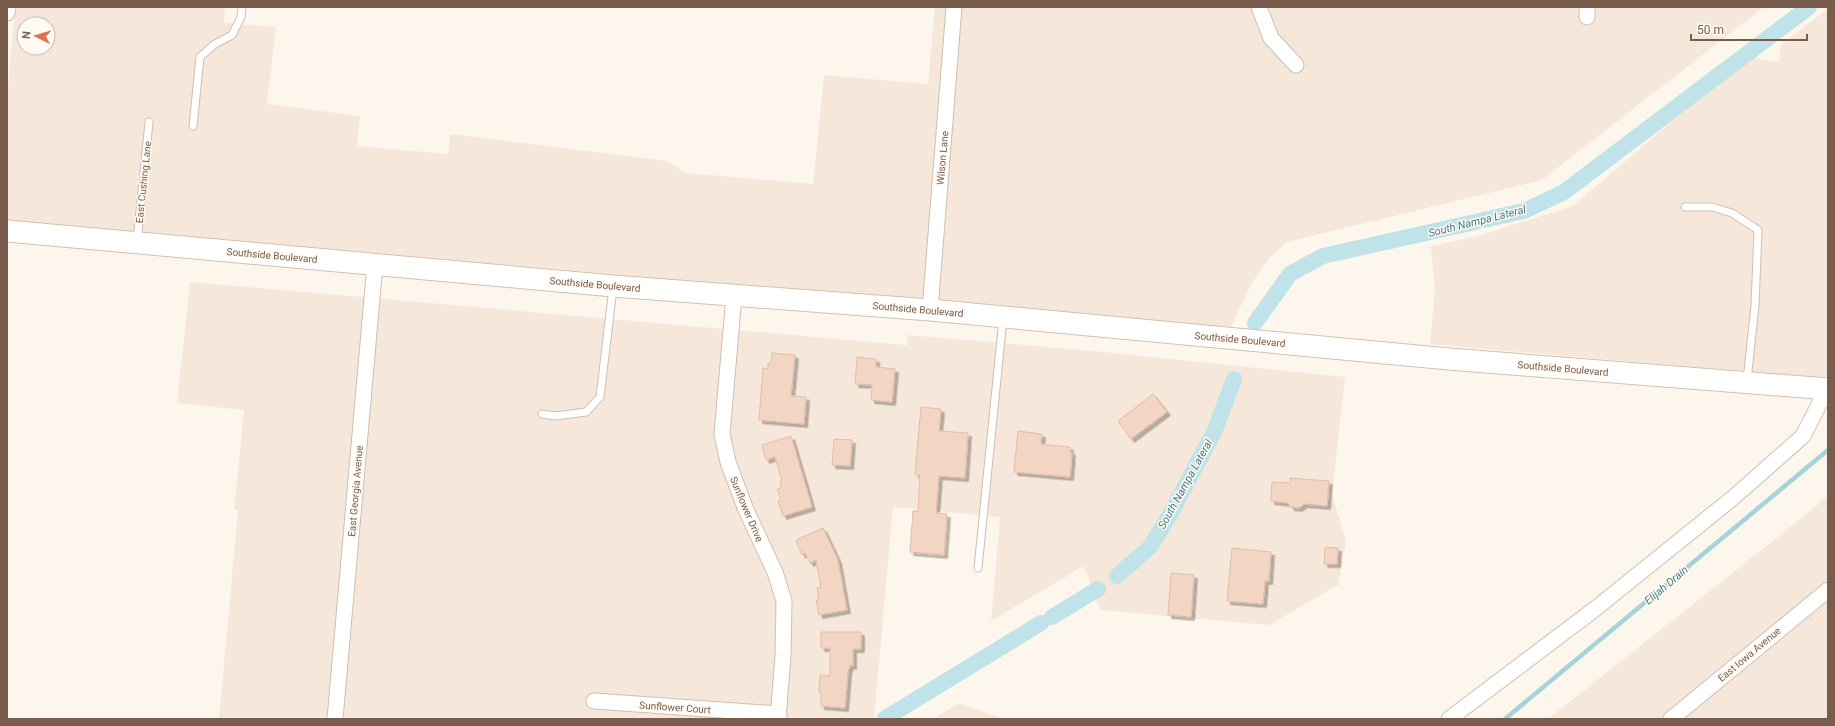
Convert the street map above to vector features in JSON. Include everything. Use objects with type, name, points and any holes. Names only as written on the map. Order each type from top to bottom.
[{"type":"main road","name":"Southside Boulevard","points":[[7,231],[613,286],[930,310],[1449,358],[1828,389]]},
{"type":"street","points":[[7,13],[8,7]]},
{"type":"street","name":"Wilson Lane","points":[[930,310],[954,7]]},
{"type":"street","points":[[1259,7],[1271,38],[1296,65]]},
{"type":"street","name":"East Georgia Avenue","points":[[335,719],[375,264]]},
{"type":"street","name":"Sunflower Drive","points":[[734,296],[722,434],[728,462],[746,510],[775,572],[784,601],[784,656],[778,716]]},
{"type":"street","points":[[1449,719],[1595,609],[1734,497],[1804,436],[1828,389]]},
{"type":"street","name":"East Iowa Avenue","points":[[1671,719],[1828,590]]},
{"type":"street","name":"Sunflower Court","points":[[594,701],[778,716]]},
{"type":"lane","points":[[193,126],[200,57],[215,44],[232,35],[241,17],[242,7]]},
{"type":"lane","name":"East Cushing Lane","points":[[137,243],[149,122]]},
{"type":"lane","points":[[1685,207],[1712,207],[1732,213],[1758,230],[1755,306],[1747,382]]},
{"type":"lane","points":[[542,414],[555,416],[586,412],[600,397],[613,286]]},
{"type":"lane","points":[[978,568],[1003,317]]},
{"type":"shaded area","points":[[15,7],[225,7],[224,23],[276,27],[267,104],[360,116],[357,146],[448,154],[450,134],[668,161],[686,173],[813,184],[824,75],[928,84],[935,7],[1764,7],[1542,180],[1287,242],[1269,258],[1250,286],[1231,327],[629,276],[7,220],[7,96]]},
{"type":"shaded area","points":[[1828,8],[1828,379],[1430,344],[1435,290],[1431,246],[1475,237],[1573,206],[1677,117],[1753,58],[1779,62],[1781,45]]},
{"type":"shaded area","points":[[190,282],[907,345],[908,335],[1104,352],[1345,377],[1332,494],[1346,541],[1338,585],[1269,625],[1100,610],[1084,566],[991,621],[1000,517],[893,507],[874,719],[219,719],[238,510],[234,509],[244,410],[177,403]]},
{"type":"shaded area","points":[[1828,496],[1828,719],[1548,719],[1783,533]]},
{"type":"shaded area","points":[[959,703],[1004,719],[933,719]]},
{"type":"building","points":[[772,353],[795,355],[791,396],[806,397],[804,424],[759,420],[763,368],[768,369],[768,363],[771,364]]},
{"type":"building","points":[[857,357],[876,359],[876,367],[895,369],[892,402],[871,400],[872,385],[855,384]]},
{"type":"building","points":[[1153,394],[1167,412],[1131,439],[1118,421]]},
{"type":"building","points":[[921,407],[941,409],[939,431],[968,433],[965,478],[939,476],[936,513],[947,514],[944,555],[910,552],[913,511],[918,511],[920,475],[915,475]]},
{"type":"building","points":[[1018,431],[1042,434],[1041,444],[1070,447],[1070,452],[1072,452],[1070,477],[1014,472]]},
{"type":"building","points":[[791,436],[812,507],[783,516],[778,501],[781,500],[777,489],[781,488],[780,482],[782,481],[775,457],[766,460],[762,445]]},
{"type":"building","points":[[834,439],[852,440],[850,466],[832,465]]},
{"type":"building","points":[[1290,478],[1329,481],[1327,506],[1304,504],[1299,508],[1291,507],[1288,503],[1271,501],[1272,482],[1290,483]]},
{"type":"building","points":[[823,528],[838,560],[847,610],[819,615],[816,600],[819,600],[817,588],[821,588],[816,560],[810,563],[805,553],[802,555],[796,540]]},
{"type":"building","points":[[1325,547],[1338,548],[1337,564],[1324,564]]},
{"type":"building","points":[[1232,548],[1271,552],[1269,581],[1265,581],[1263,604],[1227,601]]},
{"type":"building","points":[[1171,573],[1194,575],[1191,617],[1168,615]]},
{"type":"building","points":[[821,632],[861,632],[861,649],[853,649],[853,666],[850,665],[848,672],[845,708],[821,706],[821,692],[819,692],[820,675],[830,676],[830,648],[821,648]]},
{"type":"waterway","name":"South Nampa Lateral","points":[[1255,323],[1290,274],[1323,256],[1524,211],[1564,192],[1809,7]]},
{"type":"waterway","name":"South Nampa Lateral","points":[[1117,576],[1150,547],[1171,513],[1215,430],[1234,379]]},
{"type":"waterway","name":"Elijah Drain","points":[[1505,719],[1828,450]]},
{"type":"waterway","name":"South Nampa Lateral","points":[[1052,617],[1098,589]]},
{"type":"waterway","name":"South Nampa Lateral","points":[[884,719],[1041,623]]}]
